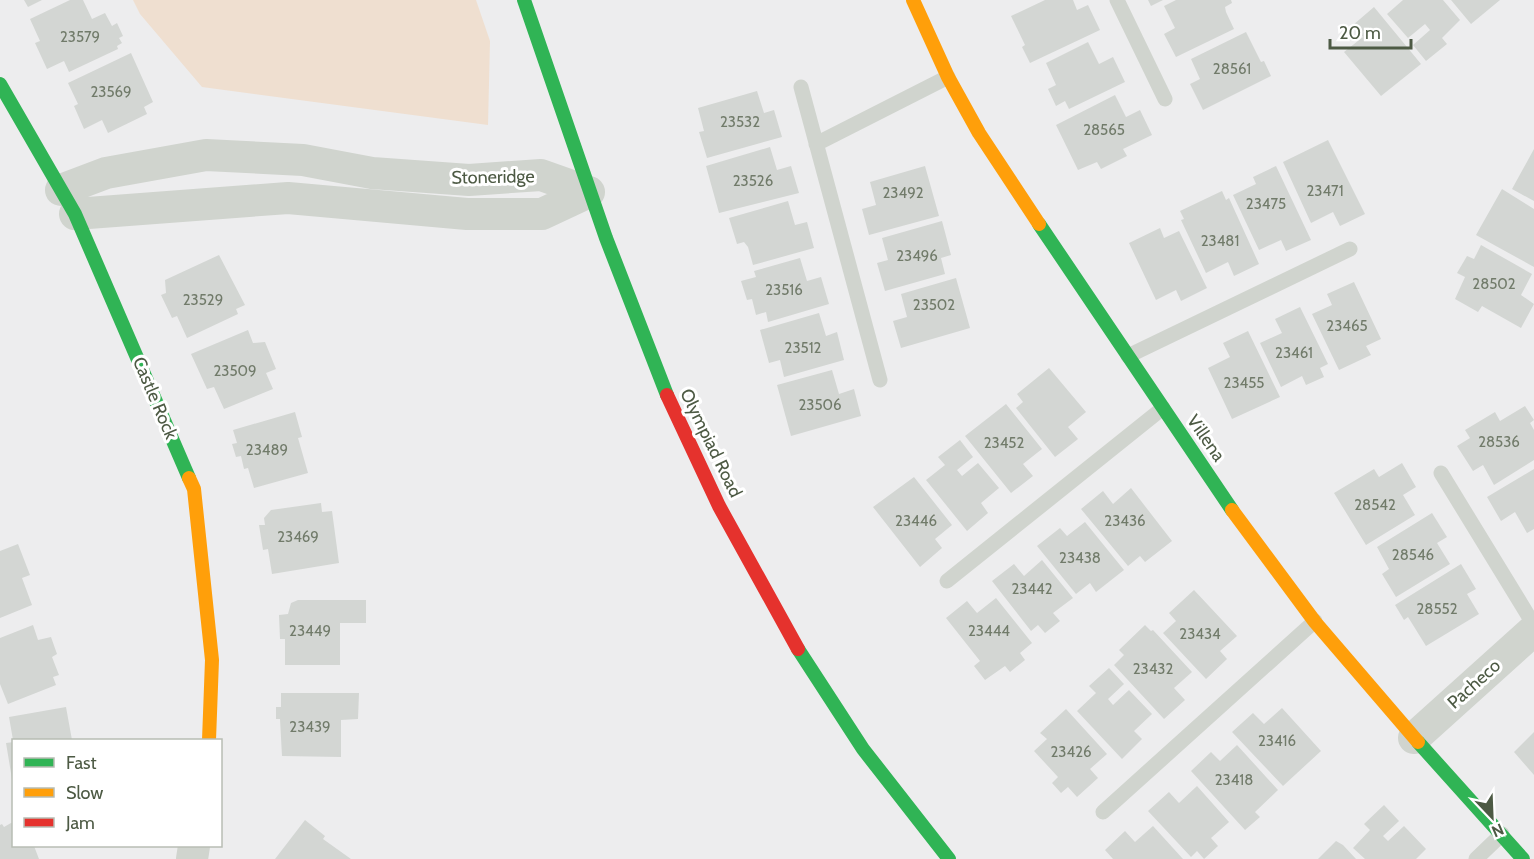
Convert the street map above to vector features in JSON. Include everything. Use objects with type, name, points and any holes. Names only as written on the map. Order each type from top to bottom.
[{"type":"street","name":"Olympiad Road","points":[[524,0],[589,192],[659,376],[701,470],[749,561],[823,688],[906,809],[949,859]]},
{"type":"street","name":"Villena","points":[[913,0],[948,77],[979,133],[1163,408],[1315,621],[1414,738],[1523,859]]},
{"type":"street","name":"Castle Rock","points":[[0,84],[68,202],[194,489],[212,660],[209,739]]},
{"type":"street","name":"Stoneridge","points":[[68,202],[106,173],[216,156],[303,160],[372,173],[465,179],[541,175],[589,192]]},
{"type":"street","points":[[154,164],[164,207]]},
{"type":"street","points":[[465,179],[467,214]]},
{"type":"street","name":"Stoneridge","points":[[68,202],[164,207],[288,198],[467,214],[542,214],[589,192]]},
{"type":"street","name":"Pacheco","points":[[1414,738],[1534,630]]},
{"type":"lane","points":[[1118,0],[1165,99]]},
{"type":"lane","points":[[816,144],[948,77]]},
{"type":"lane","points":[[801,87],[880,380]]},
{"type":"lane","points":[[1128,356],[1350,249]]},
{"type":"lane","points":[[947,581],[1163,408]]},
{"type":"lane","points":[[1441,473],[1534,625]]},
{"type":"lane","points":[[1103,812],[1315,621]]},
{"type":"lane","points":[[1476,859],[1502,834]]},
{"type":"shaded area","points":[[133,0],[476,0],[490,41],[488,125],[202,87],[140,14]]},
{"type":"building","points":[[24,0],[42,0],[28,7]]},
{"type":"building","points":[[70,0],[83,0],[92,19],[105,13],[112,26],[117,23],[123,36],[119,38],[122,43],[117,46],[118,49],[69,72],[64,61],[47,69],[35,43],[40,41],[30,19]]},
{"type":"building","points":[[1045,0],[1073,0],[1077,10],[1088,5],[1100,30],[1030,63],[1022,47],[1025,45],[1011,16]]},
{"type":"building","points":[[1148,0],[1163,0],[1151,6]]},
{"type":"building","points":[[1176,0],[1231,0],[1232,3],[1225,7],[1234,29],[1176,57],[1164,34],[1175,28],[1164,6]]},
{"type":"building","points":[[1403,0],[1443,0],[1460,20],[1442,38],[1447,44],[1426,61],[1413,45],[1430,30],[1425,24],[1408,38],[1387,14]]},
{"type":"building","points":[[1451,0],[1500,0],[1471,24]]},
{"type":"building","points":[[1374,7],[1421,64],[1381,96],[1344,52],[1363,37],[1353,25]]},
{"type":"building","points":[[1246,32],[1271,76],[1203,110],[1190,84],[1200,79],[1191,59]]},
{"type":"building","points":[[1088,42],[1099,64],[1113,57],[1125,82],[1069,109],[1065,101],[1056,106],[1048,89],[1056,85],[1046,63]]},
{"type":"building","points":[[131,53],[153,102],[144,107],[147,114],[108,133],[102,120],[84,129],[74,106],[78,104],[68,83]]},
{"type":"building","points":[[757,91],[764,113],[774,110],[782,137],[707,158],[699,132],[704,131],[698,108]]},
{"type":"building","points":[[1115,95],[1126,117],[1140,110],[1152,135],[1123,149],[1127,156],[1101,169],[1097,162],[1078,170],[1056,125]]},
{"type":"building","points":[[1328,140],[1365,214],[1340,226],[1333,212],[1311,223],[1283,162]]},
{"type":"building","points":[[770,147],[777,170],[791,166],[799,193],[719,213],[706,166]]},
{"type":"building","points":[[1534,149],[1534,201],[1512,189]]},
{"type":"building","points":[[925,166],[939,216],[869,235],[862,209],[876,205],[870,182]]},
{"type":"building","points":[[1276,166],[1311,240],[1286,251],[1281,240],[1259,250],[1233,195],[1256,184],[1253,177]]},
{"type":"building","points":[[1502,189],[1534,209],[1534,267],[1476,235]]},
{"type":"building","points":[[1222,191],[1226,200],[1229,198],[1259,264],[1234,276],[1228,262],[1206,273],[1181,220],[1184,219],[1180,211]]},
{"type":"building","points":[[788,201],[795,225],[807,222],[814,248],[753,265],[748,247],[744,242],[737,244],[729,218]]},
{"type":"building","points":[[942,221],[951,255],[941,258],[945,274],[885,291],[877,263],[888,260],[882,238]]},
{"type":"building","points":[[1160,228],[1164,238],[1179,231],[1207,288],[1181,301],[1176,290],[1156,300],[1129,243]]},
{"type":"building","points":[[1481,245],[1532,274],[1521,295],[1534,304],[1521,328],[1482,306],[1478,312],[1455,299],[1465,277],[1457,273],[1467,256],[1474,259]]},
{"type":"building","points":[[219,255],[245,305],[236,309],[238,314],[187,338],[177,316],[172,318],[161,295],[166,293],[165,280]]},
{"type":"building","points":[[800,258],[807,281],[821,277],[829,304],[768,322],[766,312],[756,315],[752,299],[747,300],[741,281],[756,277],[754,271]]},
{"type":"building","points":[[956,278],[970,328],[901,348],[893,321],[907,317],[901,294]]},
{"type":"building","points":[[1354,282],[1381,339],[1366,346],[1371,355],[1339,370],[1312,314],[1332,305],[1327,294]]},
{"type":"building","points":[[1300,307],[1328,364],[1320,368],[1324,377],[1306,385],[1302,376],[1281,387],[1260,343],[1282,333],[1275,319]]},
{"type":"building","points":[[819,313],[826,336],[837,332],[844,360],[784,377],[780,360],[769,363],[760,330]]},
{"type":"building","points":[[248,330],[253,343],[265,342],[276,369],[266,373],[273,389],[224,409],[214,387],[207,389],[191,354]]},
{"type":"building","points":[[1248,331],[1280,397],[1232,419],[1208,368],[1230,357],[1223,343]]},
{"type":"building","points":[[1049,368],[1086,412],[1068,427],[1078,439],[1055,457],[1016,408],[1023,402],[1017,394]]},
{"type":"building","points":[[832,370],[839,394],[854,389],[861,416],[791,436],[777,385]]},
{"type":"building","points":[[1006,404],[1042,449],[1023,464],[1033,476],[1011,493],[965,436]]},
{"type":"building","points":[[1525,406],[1534,420],[1530,423],[1534,430],[1534,460],[1494,485],[1483,465],[1473,471],[1457,446],[1470,438],[1465,430],[1495,412],[1500,421]]},
{"type":"building","points":[[295,412],[302,437],[298,438],[308,473],[254,488],[248,468],[244,469],[241,456],[236,457],[232,444],[237,443],[233,430]]},
{"type":"building","points":[[960,440],[973,457],[957,470],[962,476],[978,463],[999,488],[981,503],[988,513],[967,531],[926,480],[945,465],[938,457]]},
{"type":"building","points":[[1402,463],[1416,487],[1403,495],[1415,515],[1366,545],[1334,493],[1374,469],[1379,477]]},
{"type":"building","points":[[1534,469],[1534,529],[1527,533],[1515,512],[1501,521],[1487,497]]},
{"type":"building","points":[[914,477],[952,525],[935,539],[942,548],[920,567],[873,507]]},
{"type":"building","points":[[1131,488],[1172,541],[1145,562],[1140,556],[1128,566],[1081,509],[1103,491],[1113,504]]},
{"type":"building","points":[[321,503],[322,512],[332,511],[339,563],[272,574],[268,549],[263,550],[259,525],[265,525],[264,518],[271,510]]},
{"type":"building","points":[[1432,513],[1447,537],[1437,543],[1450,564],[1396,597],[1382,574],[1389,569],[1377,547]]},
{"type":"building","points":[[1085,522],[1124,570],[1096,592],[1090,583],[1076,594],[1037,546],[1060,528],[1067,536]]},
{"type":"building","points":[[18,544],[30,575],[22,578],[32,605],[0,618],[0,551]]},
{"type":"building","points":[[1042,560],[1073,598],[1053,613],[1060,621],[1045,633],[1038,625],[1031,631],[992,581],[1014,564],[1024,576]]},
{"type":"building","points":[[1461,564],[1476,589],[1467,594],[1479,614],[1426,646],[1408,617],[1404,620],[1395,605]]},
{"type":"building","points":[[1194,590],[1237,636],[1220,651],[1227,659],[1206,679],[1163,633],[1176,621],[1169,613]]},
{"type":"building","points":[[996,598],[1032,643],[1020,653],[1025,660],[1010,672],[1005,666],[985,680],[974,666],[980,661],[946,618],[967,601],[977,613]]},
{"type":"building","points":[[298,600],[366,600],[366,623],[340,623],[340,665],[285,665],[285,639],[280,639],[279,615],[288,614],[291,603]]},
{"type":"building","points":[[33,625],[38,640],[51,637],[57,654],[52,657],[59,675],[53,677],[56,685],[8,704],[0,684],[0,638]]},
{"type":"building","points":[[1145,625],[1151,631],[1153,630],[1192,672],[1174,688],[1185,700],[1164,719],[1114,665],[1124,655],[1119,650]]},
{"type":"building","points":[[1109,668],[1124,684],[1108,699],[1113,705],[1129,690],[1152,714],[1134,731],[1142,739],[1122,759],[1077,711],[1096,693],[1089,686]]},
{"type":"building","points":[[281,693],[359,693],[358,719],[341,720],[341,757],[282,756],[280,719],[276,719],[276,707],[281,707]]},
{"type":"building","points":[[66,707],[72,739],[13,739],[9,717]]},
{"type":"building","points":[[1282,708],[1321,751],[1283,786],[1232,732],[1253,713],[1264,724]]},
{"type":"building","points":[[1066,709],[1107,754],[1090,769],[1098,778],[1077,797],[1068,787],[1061,793],[1052,783],[1058,777],[1034,751],[1047,739],[1040,733]]},
{"type":"building","points":[[1534,732],[1534,775],[1514,752]]},
{"type":"building","points":[[12,742],[12,779],[6,743]]},
{"type":"building","points":[[1237,745],[1278,790],[1255,812],[1260,817],[1245,830],[1191,771],[1211,752],[1220,761]]},
{"type":"building","points":[[1197,786],[1229,822],[1211,838],[1218,846],[1204,859],[1197,851],[1191,857],[1148,811],[1169,792],[1179,803]]},
{"type":"building","points":[[1384,805],[1399,821],[1383,836],[1388,841],[1404,826],[1426,849],[1416,859],[1365,859],[1353,848],[1370,830],[1364,824]]},
{"type":"building","points":[[305,820],[325,836],[323,839],[351,859],[275,859]]},
{"type":"building","points":[[12,823],[12,847],[34,847],[39,859],[0,859],[0,825],[4,827]]},
{"type":"building","points":[[1153,826],[1183,859],[1113,859],[1105,850],[1125,831],[1135,842]]},
{"type":"building","points":[[1336,841],[1343,845],[1356,859],[1318,859]]},
{"type":"traffic: fast","points":[[524,0],[606,238],[667,395]]},
{"type":"traffic: fast","points":[[0,84],[75,214],[189,478]]},
{"type":"traffic: fast","points":[[1039,224],[1232,510]]},
{"type":"traffic: fast","points":[[798,649],[863,749],[949,859]]},
{"type":"traffic: fast","points":[[1418,742],[1523,859]]},
{"type":"traffic: slow","points":[[913,0],[948,77],[979,133],[1039,224]]},
{"type":"traffic: slow","points":[[189,478],[194,489],[212,660],[209,739]]},
{"type":"traffic: slow","points":[[1232,510],[1315,622],[1418,742]]},
{"type":"traffic: jam","points":[[667,395],[719,506],[798,649]]}]
